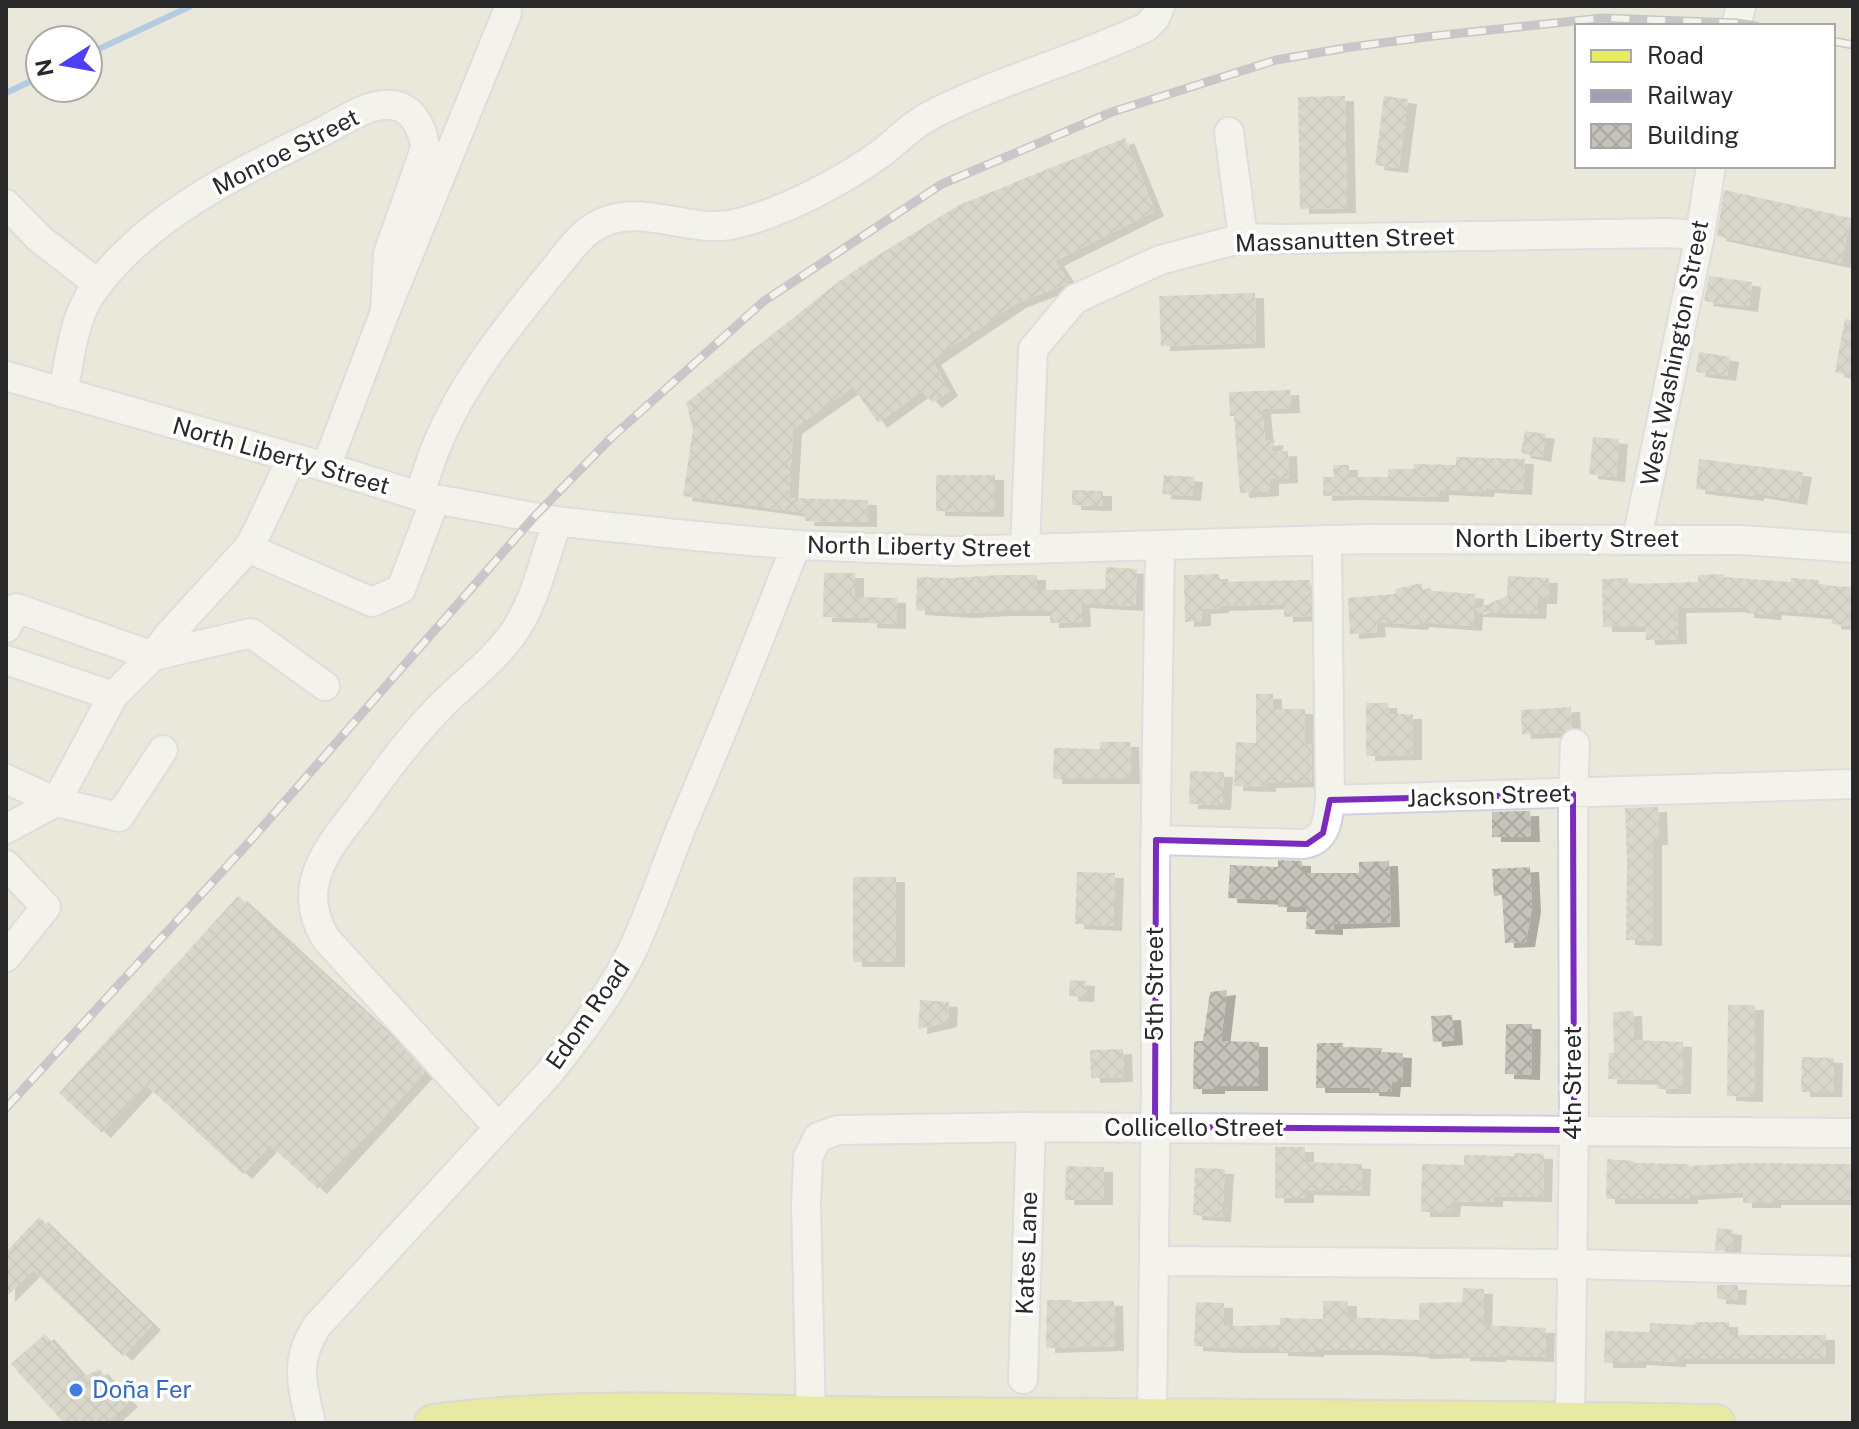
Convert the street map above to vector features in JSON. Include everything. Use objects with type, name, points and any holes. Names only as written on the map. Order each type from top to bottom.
[{"type":"main road","points":[[433,1423],[572,1413],[1716,1423]]},
{"type":"street","points":[[248,548],[372,602],[401,589],[427,498],[437,445],[471,381],[512,322],[580,238],[608,220],[626,216],[717,226],[740,223],[762,215],[838,181],[881,154],[916,123],[936,112],[1146,27],[1155,18],[1160,6]]},
{"type":"street","name":"Monroe Street","points":[[326,467],[385,312],[507,13]]},
{"type":"street","name":"Monroe Street","points":[[63,393],[80,318],[92,292],[154,228],[200,196],[277,154],[352,116],[391,105],[404,109],[418,123],[425,149],[388,254],[385,312]]},
{"type":"street","points":[[1229,132],[1243,238]]},
{"type":"street","name":"West Washington Street","points":[[1637,539],[1700,235],[1711,168]]},
{"type":"street","points":[[6,204],[40,239],[98,284]]},
{"type":"street","name":"Massanutten Street","points":[[1025,549],[1033,349],[1075,299],[1160,260],[1243,238],[1700,235]]},
{"type":"street","name":"North Liberty Street","points":[[6,376],[427,498],[558,521],[796,545],[953,551],[1327,540],[1637,539],[1743,540],[1853,548]]},
{"type":"street","points":[[6,829],[56,802],[113,696],[153,656],[248,548],[292,458]]},
{"type":"street","points":[[499,1128],[326,939],[314,911],[313,889],[318,870],[335,841],[401,749],[515,630],[530,603],[558,521]]},
{"type":"street","points":[[1156,840],[1307,844],[1323,833],[1330,800],[1327,540]]},
{"type":"street","name":"Edom Road","points":[[311,1423],[301,1373],[311,1336],[573,1043],[608,993],[631,952],[755,653],[796,545]]},
{"type":"street","name":"5th Street","points":[[1152,1420],[1160,545]]},
{"type":"street","points":[[6,628],[16,608],[153,656],[251,633],[325,686]]},
{"type":"street","points":[[6,660],[113,696]]},
{"type":"street","name":"4th Street","points":[[1570,1422],[1575,744]]},
{"type":"street","points":[[6,779],[56,802],[119,817],[163,750]]},
{"type":"street","name":"Jackson Street","points":[[1330,800],[1853,784]]},
{"type":"street","points":[[6,865],[46,907],[6,957]]},
{"type":"street","name":"Kates Lane","points":[[1023,1379],[1031,1127]]},
{"type":"street","name":"Collicello Street","points":[[811,1416],[808,1157],[818,1137],[838,1130],[1155,1127],[1853,1133]]},
{"type":"street","points":[[1154,1261],[1572,1264],[1853,1271]]},
{"type":"highlighted area","points":[[1573,794],[1574,1130],[1155,1127],[1156,840],[1307,844],[1323,833],[1330,800]]},
{"type":"building","points":[[1345,96],[1347,208],[1300,209],[1298,97]]},
{"type":"building","points":[[1384,96],[1408,99],[1399,168],[1375,165]]},
{"type":"building","points":[[1125,138],[1155,211],[1055,261],[1069,283],[1017,303],[932,360],[949,391],[933,403],[922,391],[878,423],[853,387],[793,429],[789,498],[868,500],[868,522],[805,521],[806,513],[683,496],[693,429],[686,403],[837,283],[959,205]]},
{"type":"building","points":[[1724,190],[1851,218],[1841,263],[1717,236]]},
{"type":"building","points":[[1709,276],[1752,282],[1749,307],[1704,301]]},
{"type":"building","points":[[1255,293],[1256,343],[1161,346],[1159,296]]},
{"type":"building","points":[[1845,319],[1853,320],[1853,376],[1835,372]]},
{"type":"building","points":[[1699,352],[1730,357],[1727,376],[1696,372]]},
{"type":"building","points":[[1290,390],[1291,408],[1262,409],[1265,441],[1275,440],[1271,452],[1288,451],[1289,478],[1270,479],[1270,491],[1240,493],[1229,392]]},
{"type":"building","points":[[1525,431],[1546,434],[1542,457],[1521,453]]},
{"type":"building","points":[[1593,437],[1619,439],[1616,477],[1589,474]]},
{"type":"building","points":[[1456,457],[1525,459],[1523,490],[1440,490],[1440,497],[1323,496],[1323,477],[1334,477],[1333,465],[1349,465],[1349,477],[1388,477],[1388,469],[1414,469],[1414,464],[1456,465]]},
{"type":"building","points":[[1699,459],[1803,472],[1798,500],[1696,489]]},
{"type":"building","points":[[936,475],[995,475],[995,512],[936,511]]},
{"type":"building","points":[[1164,475],[1194,477],[1192,496],[1162,494]]},
{"type":"building","points":[[1072,490],[1103,491],[1103,506],[1072,505]]},
{"type":"building","points":[[1106,567],[1137,569],[1135,606],[1081,603],[1082,622],[1050,623],[1050,611],[966,613],[916,610],[917,577],[1037,575],[1037,590],[1105,589]]},
{"type":"building","points":[[824,573],[855,573],[855,597],[897,598],[897,624],[868,623],[868,618],[823,617]]},
{"type":"building","points":[[1219,574],[1220,582],[1310,580],[1311,616],[1284,617],[1284,604],[1220,606],[1202,609],[1202,621],[1185,622],[1184,575]]},
{"type":"building","points":[[1724,574],[1724,577],[1791,582],[1791,578],[1819,580],[1818,585],[1853,587],[1853,626],[1832,624],[1832,615],[1773,610],[1772,615],[1745,613],[1745,607],[1677,608],[1678,639],[1646,640],[1645,627],[1603,627],[1602,579],[1628,578],[1628,584],[1698,582],[1698,575]]},
{"type":"building","points":[[1508,576],[1549,578],[1548,599],[1538,599],[1537,614],[1474,612],[1473,626],[1376,622],[1377,632],[1350,634],[1348,598],[1395,594],[1396,589],[1422,583],[1422,590],[1475,594],[1474,610],[1507,596]]},
{"type":"building","points":[[1256,694],[1273,694],[1273,709],[1305,709],[1305,744],[1311,744],[1312,782],[1267,783],[1267,787],[1234,786],[1236,742],[1256,743]]},
{"type":"building","points":[[1366,703],[1388,703],[1389,714],[1413,714],[1413,755],[1366,756]]},
{"type":"building","points":[[1571,707],[1572,728],[1564,732],[1522,734],[1521,710]]},
{"type":"building","points":[[1100,742],[1130,742],[1131,779],[1053,779],[1054,748],[1100,749]]},
{"type":"building","points":[[1190,771],[1224,772],[1222,805],[1189,804]]},
{"type":"building","points":[[1658,807],[1659,840],[1653,840],[1653,941],[1626,940],[1625,808]]},
{"type":"building","points":[[1530,811],[1531,837],[1492,837],[1492,812]]},
{"type":"building","points":[[1278,860],[1302,861],[1302,873],[1359,873],[1359,862],[1389,861],[1391,922],[1334,924],[1334,930],[1306,929],[1307,907],[1278,907],[1278,900],[1228,898],[1230,865],[1278,867]]},
{"type":"building","points":[[1530,867],[1532,907],[1526,942],[1505,943],[1502,895],[1494,896],[1492,869]]},
{"type":"building","points":[[1077,872],[1115,873],[1113,926],[1075,924]]},
{"type":"building","points":[[853,877],[896,877],[896,962],[853,962]]},
{"type":"building","points":[[238,896],[395,1040],[425,1072],[318,1189],[270,1145],[243,1174],[146,1085],[102,1133],[59,1093]]},
{"type":"building","points":[[1070,980],[1086,981],[1085,997],[1069,996]]},
{"type":"building","points":[[1227,990],[1221,1041],[1259,1042],[1259,1086],[1193,1089],[1194,1041],[1203,1041],[1210,992]]},
{"type":"building","points":[[920,1000],[949,1002],[948,1022],[918,1029]]},
{"type":"building","points":[[1728,1005],[1755,1005],[1754,1097],[1727,1096]]},
{"type":"building","points":[[1633,1011],[1634,1040],[1683,1042],[1682,1089],[1657,1089],[1657,1080],[1608,1079],[1609,1053],[1614,1053],[1613,1012]]},
{"type":"building","points":[[1452,1015],[1454,1040],[1433,1042],[1431,1016]]},
{"type":"building","points":[[1506,1024],[1532,1024],[1531,1075],[1505,1074]]},
{"type":"building","points":[[1317,1043],[1343,1043],[1343,1047],[1382,1048],[1381,1052],[1403,1053],[1402,1082],[1392,1082],[1391,1092],[1370,1091],[1370,1088],[1316,1088]]},
{"type":"building","points":[[1123,1049],[1124,1077],[1091,1078],[1090,1050]]},
{"type":"building","points":[[1802,1057],[1834,1058],[1833,1092],[1801,1092]]},
{"type":"building","points":[[1275,1147],[1305,1147],[1305,1162],[1362,1164],[1361,1191],[1305,1190],[1305,1198],[1275,1198]]},
{"type":"building","points":[[1514,1153],[1544,1154],[1543,1197],[1494,1196],[1494,1202],[1452,1201],[1451,1212],[1421,1212],[1422,1164],[1464,1165],[1464,1155],[1514,1156]]},
{"type":"building","points":[[1607,1159],[1689,1166],[1853,1164],[1853,1200],[1743,1203],[1743,1192],[1689,1195],[1689,1199],[1606,1199]]},
{"type":"building","points":[[1066,1166],[1104,1167],[1104,1200],[1065,1200]]},
{"type":"building","points":[[1195,1168],[1225,1169],[1222,1217],[1193,1215]]},
{"type":"building","points":[[39,1217],[152,1325],[123,1356],[33,1270],[6,1297],[6,1252]]},
{"type":"building","points":[[1717,1228],[1733,1230],[1732,1249],[1715,1251]]},
{"type":"building","points":[[1717,1285],[1738,1285],[1737,1300],[1717,1299]]},
{"type":"building","points":[[1463,1288],[1484,1289],[1483,1325],[1546,1328],[1545,1357],[1194,1346],[1196,1302],[1224,1303],[1224,1326],[1280,1325],[1280,1318],[1323,1319],[1323,1301],[1348,1301],[1348,1317],[1419,1320],[1419,1303],[1462,1302]]},
{"type":"building","points":[[1047,1300],[1114,1301],[1115,1346],[1046,1348]]},
{"type":"building","points":[[1695,1322],[1729,1322],[1729,1335],[1826,1335],[1826,1359],[1677,1359],[1677,1362],[1637,1360],[1637,1363],[1604,1363],[1605,1331],[1650,1332],[1650,1323],[1695,1325]]},
{"type":"building","name":"Doña Fer","points":[[45,1334],[83,1377],[99,1369],[129,1402],[106,1423],[64,1423],[11,1364]]},
{"type":"waterway","points":[[104,47],[191,6]]},
{"type":"waterway","points":[[6,93],[24,85]]},
{"type":"railway","points":[[6,1108],[251,840],[534,517],[611,438],[764,301],[942,184],[1112,112],[1276,60],[1434,36],[1602,18],[1743,24]]},
{"type":"railway","points":[[1835,41],[1853,45]]},
{"type":"place","name":"Doña Fer","points":[[76,1390]]}]
